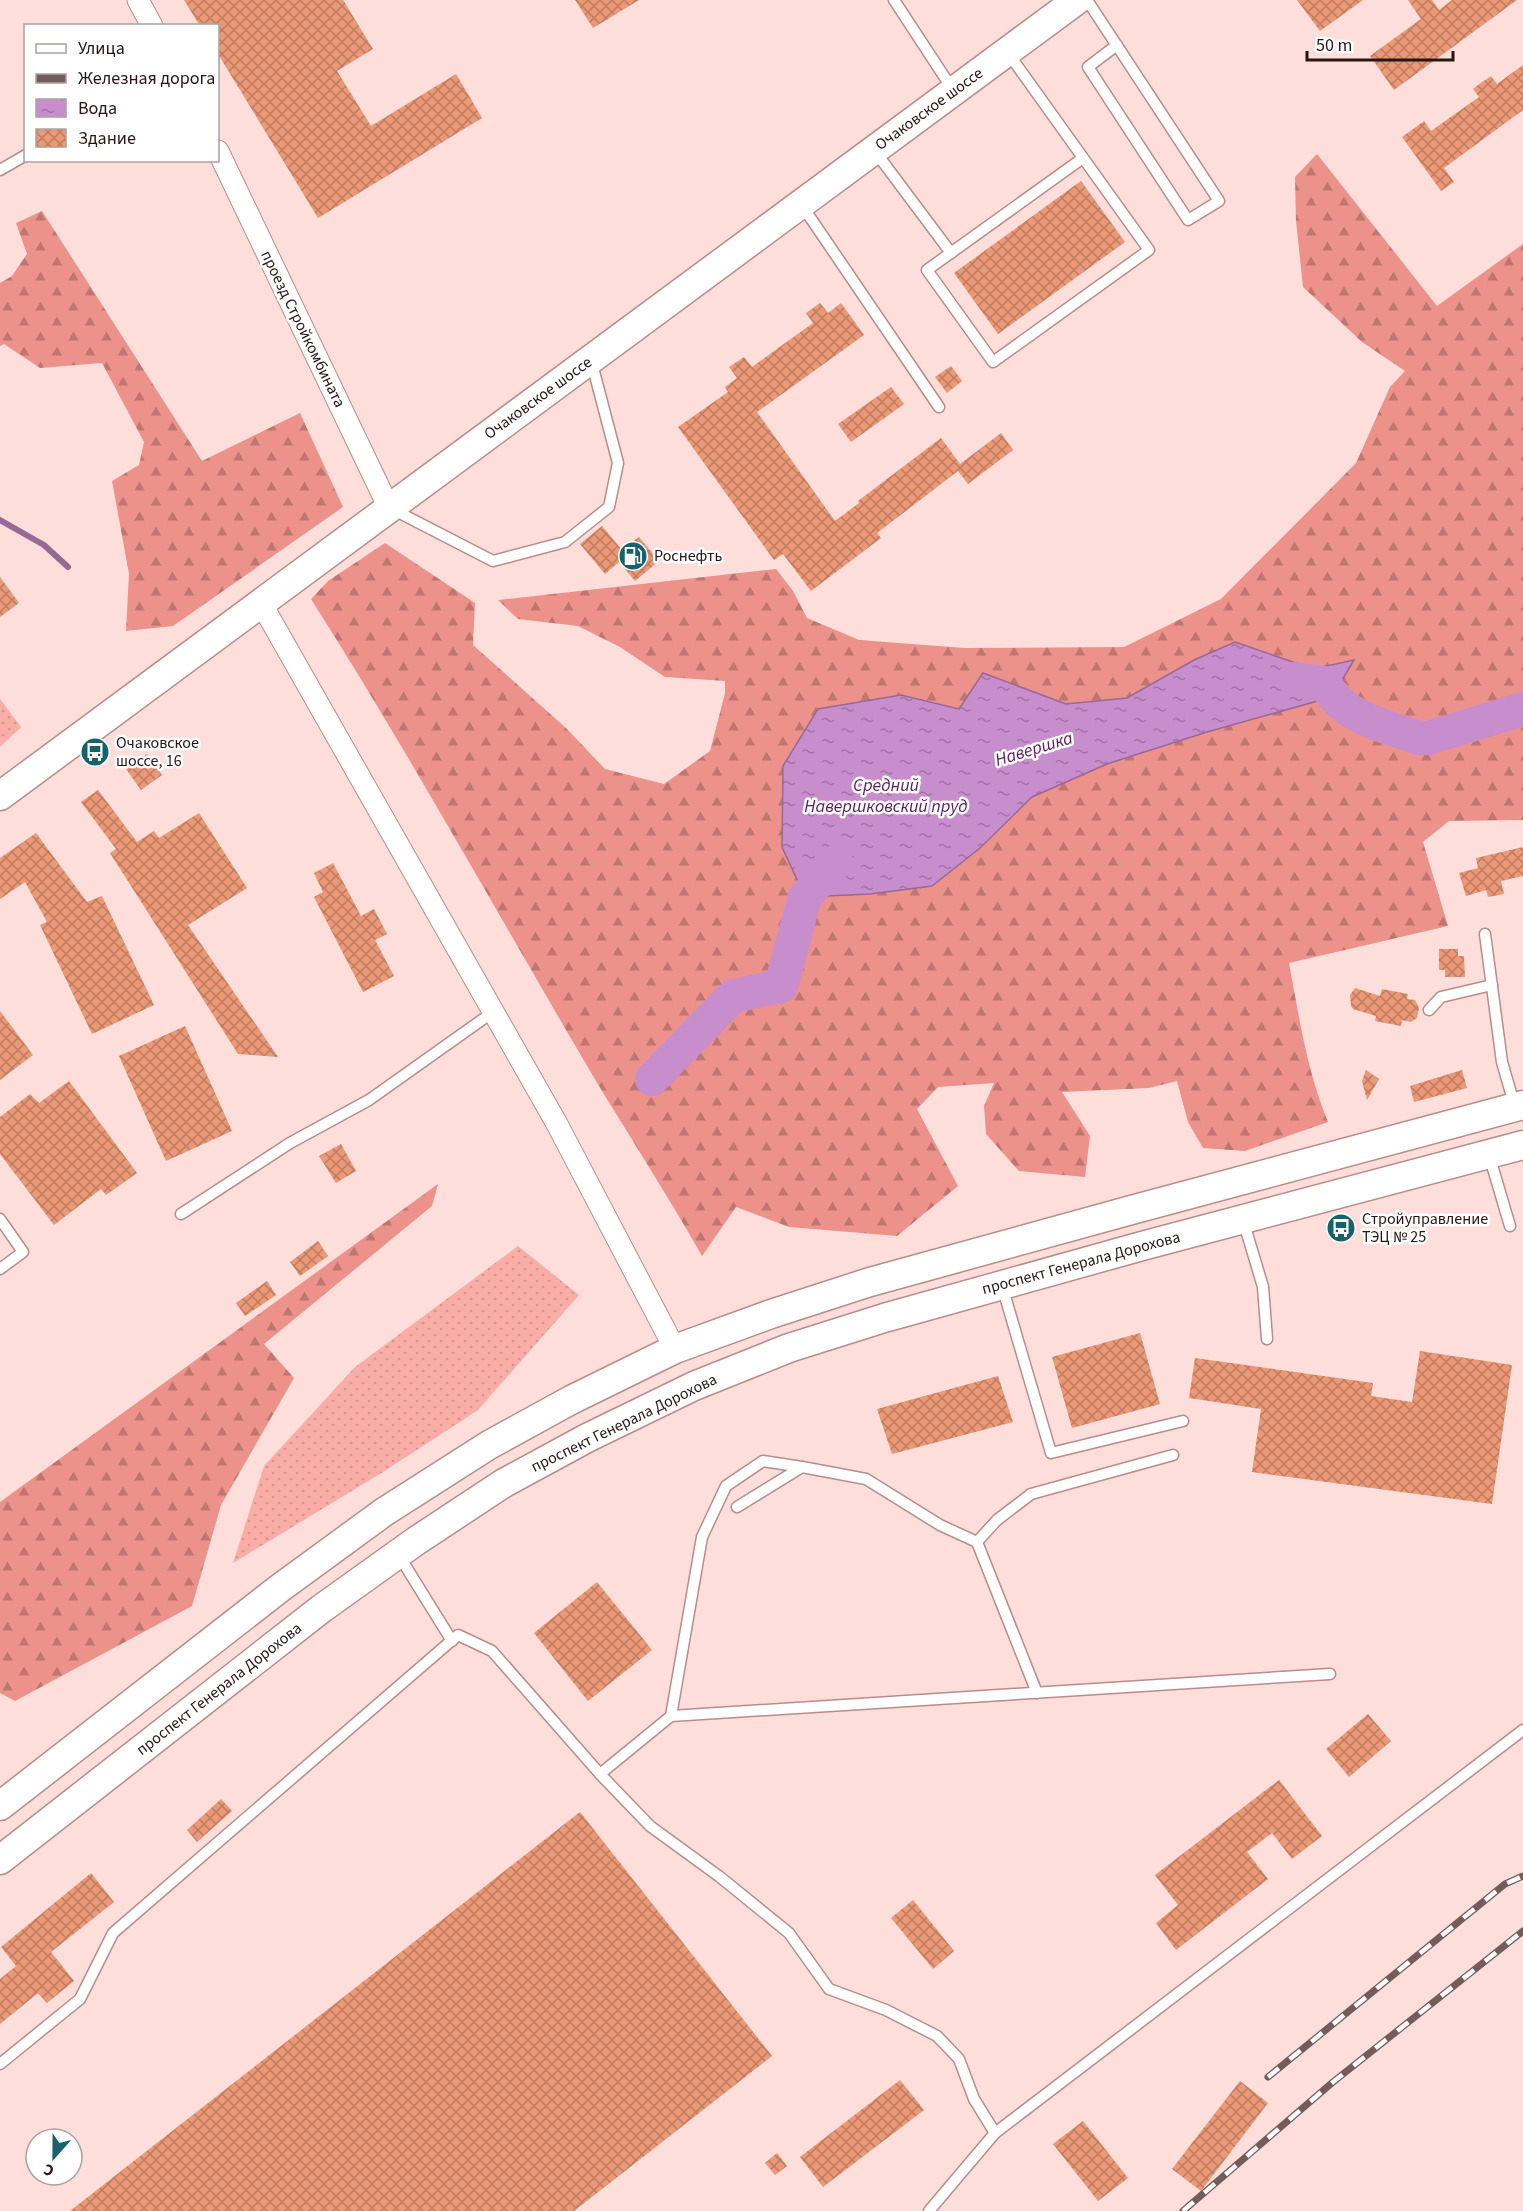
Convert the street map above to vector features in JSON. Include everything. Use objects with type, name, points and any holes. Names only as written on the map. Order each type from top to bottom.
[{"type":"main road","name":"Очаковское шоссе","points":[[0,796],[1077,0]]},
{"type":"main road","points":[[0,1806],[280,1588],[384,1512],[489,1445],[571,1400],[675,1349],[771,1314],[870,1282],[1146,1205],[1519,1106]]},
{"type":"main road","name":"проспект Генерала Дорохова","points":[[0,1860],[321,1609],[397,1554],[504,1483],[587,1438],[694,1386],[789,1348],[884,1318],[1523,1145]]},
{"type":"street","points":[[138,0],[151,24]]},
{"type":"street","name":"проезд Стройкомбината","points":[[219,153],[389,508]]},
{"type":"street","points":[[261,603],[557,1124],[675,1349]]},
{"type":"lane","points":[[894,0],[953,91]]},
{"type":"lane","points":[[1087,0],[1117,45],[1219,201],[1188,220],[1088,67],[1117,45]]},
{"type":"lane","points":[[1007,52],[1149,250],[993,362],[927,270],[1083,158]]},
{"type":"lane","points":[[874,150],[951,253]]},
{"type":"lane","points":[[0,170],[24,156]]},
{"type":"lane","points":[[801,204],[939,407]]},
{"type":"lane","points":[[389,508],[493,561],[565,542],[609,507],[618,463],[590,359]]},
{"type":"lane","points":[[1485,934],[1502,1062],[1519,1106]]},
{"type":"lane","points":[[1429,1010],[1441,997],[1492,985]]},
{"type":"lane","points":[[181,1214],[290,1143],[369,1100],[493,1012]]},
{"type":"lane","points":[[1489,1154],[1510,1226]]},
{"type":"lane","points":[[0,1219],[23,1252],[0,1269]]},
{"type":"lane","points":[[1243,1219],[1263,1287],[1267,1338]]},
{"type":"lane","points":[[1002,1285],[1051,1453],[1183,1421]]},
{"type":"lane","points":[[977,1542],[997,1520],[1031,1494],[1173,1455]]},
{"type":"lane","points":[[670,1716],[702,1537],[726,1486],[763,1461],[866,1479],[940,1526],[977,1542],[1036,1693]]},
{"type":"lane","points":[[737,1506],[802,1467]]},
{"type":"lane","points":[[397,1554],[452,1641]]},
{"type":"lane","points":[[0,2064],[80,2000],[113,1933],[458,1635],[492,1651],[600,1774],[650,1826],[720,1876],[789,1933],[829,1989],[886,2010],[937,2036],[959,2059],[974,2099],[995,2133]]},
{"type":"lane","points":[[600,1774],[670,1716],[1330,1674]]},
{"type":"lane","points":[[929,2211],[995,2133],[1522,1734]]},
{"type":"shaded area","points":[[0,699],[21,727],[0,747]]},
{"type":"shaded area","points":[[518,1246],[579,1295],[478,1410],[383,1472],[233,1563],[264,1466],[355,1367]]},
{"type":"green space","points":[[1317,154],[1437,306],[1523,244],[1523,820],[1449,821],[1423,842],[1448,926],[1289,963],[1309,1064],[1328,1122],[1245,1151],[1203,1148],[1188,1122],[1177,1081],[1149,1088],[1062,1092],[1090,1136],[1085,1177],[1019,1171],[986,1134],[984,1106],[994,1083],[938,1087],[917,1109],[958,1186],[897,1236],[789,1227],[736,1207],[702,1256],[592,1073],[413,765],[311,599],[328,581],[385,543],[475,603],[473,645],[567,729],[605,769],[664,784],[710,751],[725,693],[725,681],[665,677],[620,647],[578,626],[518,619],[498,600],[776,569],[793,591],[807,618],[859,640],[965,648],[1124,647],[1221,599],[1356,463],[1390,387],[1405,371],[1362,342],[1303,287],[1296,221],[1295,177]],"holes":[[[1235,642],[1314,669],[1354,661],[1207,732],[1107,764],[1032,797],[980,848],[932,886],[782,847],[783,766],[818,709],[901,695],[959,709],[983,673],[1066,704],[1127,698],[1194,660]]]},
{"type":"green space","points":[[42,211],[202,461],[300,413],[343,507],[173,626],[126,631],[129,574],[112,481],[139,465],[144,442],[102,363],[40,368],[4,344],[0,346],[0,283],[12,276],[27,254],[16,223]]},
{"type":"green space","points":[[438,1184],[432,1206],[264,1344],[294,1378],[221,1505],[192,1606],[15,1701],[0,1693],[0,1502]]},
{"type":"water","name":"Средний Навершковский пруд","points":[[1235,642],[1313,669],[1354,660],[1332,697],[1207,732],[1107,764],[1032,797],[980,848],[932,886],[870,894],[805,897],[782,847],[783,766],[818,709],[901,695],[959,709],[983,673],[1066,704],[1127,698],[1194,660]]},
{"type":"building","points":[[184,0],[343,0],[373,49],[337,71],[371,126],[456,74],[482,118],[318,218],[219,56],[219,24],[199,24]]},
{"type":"building","points":[[575,0],[639,0],[593,28]]},
{"type":"building","points":[[1297,0],[1363,0],[1320,31]]},
{"type":"building","points":[[1408,0],[1432,0],[1439,10],[1452,0],[1517,0],[1394,90],[1370,56],[1421,19]]},
{"type":"building","points":[[1523,65],[1523,110],[1444,168],[1454,182],[1441,191],[1402,137],[1424,121],[1431,131],[1479,97],[1473,89],[1478,85],[1491,76],[1497,84]]},
{"type":"building","points":[[1081,181],[1125,242],[998,334],[954,273]]},
{"type":"building","points":[[820,303],[828,313],[841,303],[864,335],[757,412],[835,521],[941,438],[960,464],[1001,433],[1013,450],[968,484],[958,471],[877,533],[881,538],[811,591],[783,554],[774,560],[678,427],[728,392],[725,387],[737,378],[729,367],[744,357],[752,367],[813,323],[806,313]]},
{"type":"building","points":[[951,366],[962,381],[947,393],[935,377]]},
{"type":"building","points":[[891,387],[904,404],[851,442],[838,424]]},
{"type":"building","points":[[602,526],[622,550],[639,537],[659,561],[635,581],[619,562],[605,574],[580,544]]},
{"type":"building","points":[[0,577],[19,603],[0,617]]},
{"type":"building","points":[[147,754],[162,775],[141,790],[126,769]]},
{"type":"building","points":[[98,790],[137,842],[154,831],[159,838],[199,813],[247,888],[188,925],[278,1057],[238,1054],[110,853],[116,849],[81,802]]},
{"type":"building","points":[[36,833],[87,902],[102,896],[154,1005],[92,1034],[40,925],[47,922],[25,882],[0,899],[0,858]]},
{"type":"building","points":[[1523,847],[1523,876],[1501,881],[1504,894],[1488,897],[1486,890],[1466,896],[1459,873],[1478,868],[1476,858]]},
{"type":"building","points":[[333,863],[361,916],[374,909],[387,934],[375,940],[394,976],[363,992],[314,897],[323,892],[314,873]]},
{"type":"building","points":[[1439,949],[1458,949],[1458,956],[1464,956],[1465,977],[1445,977],[1445,970],[1439,970]]},
{"type":"building","points":[[1355,988],[1380,996],[1382,989],[1408,994],[1407,999],[1415,1000],[1419,1008],[1417,1018],[1411,1022],[1402,1020],[1401,1026],[1375,1021],[1376,1016],[1353,1009],[1351,1006],[1350,995]]},
{"type":"building","points":[[0,1011],[33,1055],[0,1080]]},
{"type":"building","points":[[185,1026],[232,1131],[166,1161],[119,1056]]},
{"type":"building","points":[[1366,1070],[1379,1079],[1367,1100],[1362,1081]]},
{"type":"building","points":[[1462,1070],[1467,1088],[1414,1102],[1410,1086]]},
{"type":"building","points":[[69,1081],[137,1173],[106,1195],[101,1189],[54,1225],[0,1154],[0,1117],[30,1094],[39,1103]]},
{"type":"building","points":[[341,1144],[356,1171],[336,1183],[319,1156]]},
{"type":"building","points":[[318,1241],[328,1256],[300,1276],[290,1262]]},
{"type":"building","points":[[267,1281],[276,1295],[245,1316],[236,1303]]},
{"type":"building","points":[[1140,1333],[1160,1404],[1072,1428],[1052,1357]]},
{"type":"building","points":[[1420,1351],[1512,1365],[1492,1504],[1252,1472],[1261,1409],[1189,1398],[1195,1358],[1373,1383],[1371,1396],[1412,1402]]},
{"type":"building","points":[[998,1376],[1013,1422],[892,1454],[877,1409]]},
{"type":"building","points":[[597,1582],[652,1650],[588,1701],[534,1633]]},
{"type":"building","points":[[1368,1714],[1391,1741],[1349,1777],[1326,1749]]},
{"type":"building","points":[[1279,1780],[1322,1836],[1292,1859],[1272,1833],[1247,1852],[1268,1879],[1176,1950],[1156,1923],[1178,1905],[1155,1875]]},
{"type":"building","points":[[221,1799],[232,1811],[197,1842],[187,1830]]},
{"type":"building","points":[[580,1812],[772,2056],[574,2211],[70,2211]]},
{"type":"building","points":[[91,1873],[114,1902],[51,1952],[74,1981],[47,2003],[38,1993],[0,2024],[0,1979],[16,1966],[1,1947]]},
{"type":"building","points":[[913,1900],[954,1951],[933,1969],[891,1918]]},
{"type":"building","points":[[900,2080],[924,2110],[823,2187],[800,2157]]},
{"type":"building","points":[[1240,2081],[1268,2103],[1201,2191],[1172,2169]]},
{"type":"building","points":[[1083,2121],[1128,2178],[1098,2201],[1053,2144]]},
{"type":"building","points":[[777,2153],[787,2166],[775,2175],[765,2163]]},
{"type":"waterway","points":[[0,520],[44,545],[68,567]]},
{"type":"waterway","name":"Навершка","points":[[1294,679],[1325,683],[1342,705],[1353,713],[1379,725],[1419,738],[1428,738],[1523,709]]},
{"type":"waterway","name":"Навершка","points":[[652,1079],[733,996],[781,986],[805,897],[836,862]]},
{"type":"railway","points":[[1268,2077],[1505,1884],[1523,1876]]},
{"type":"railway","points":[[1183,2211],[1333,2082],[1523,1931]]},
{"type":"place","name":"Роснефть","points":[[633,556]]},
{"type":"place","name":"Очаковское шоссе, 16","points":[[95,752]]},
{"type":"place","name":"Стройуправление ТЭЦ № 25","points":[[1341,1228]]}]
